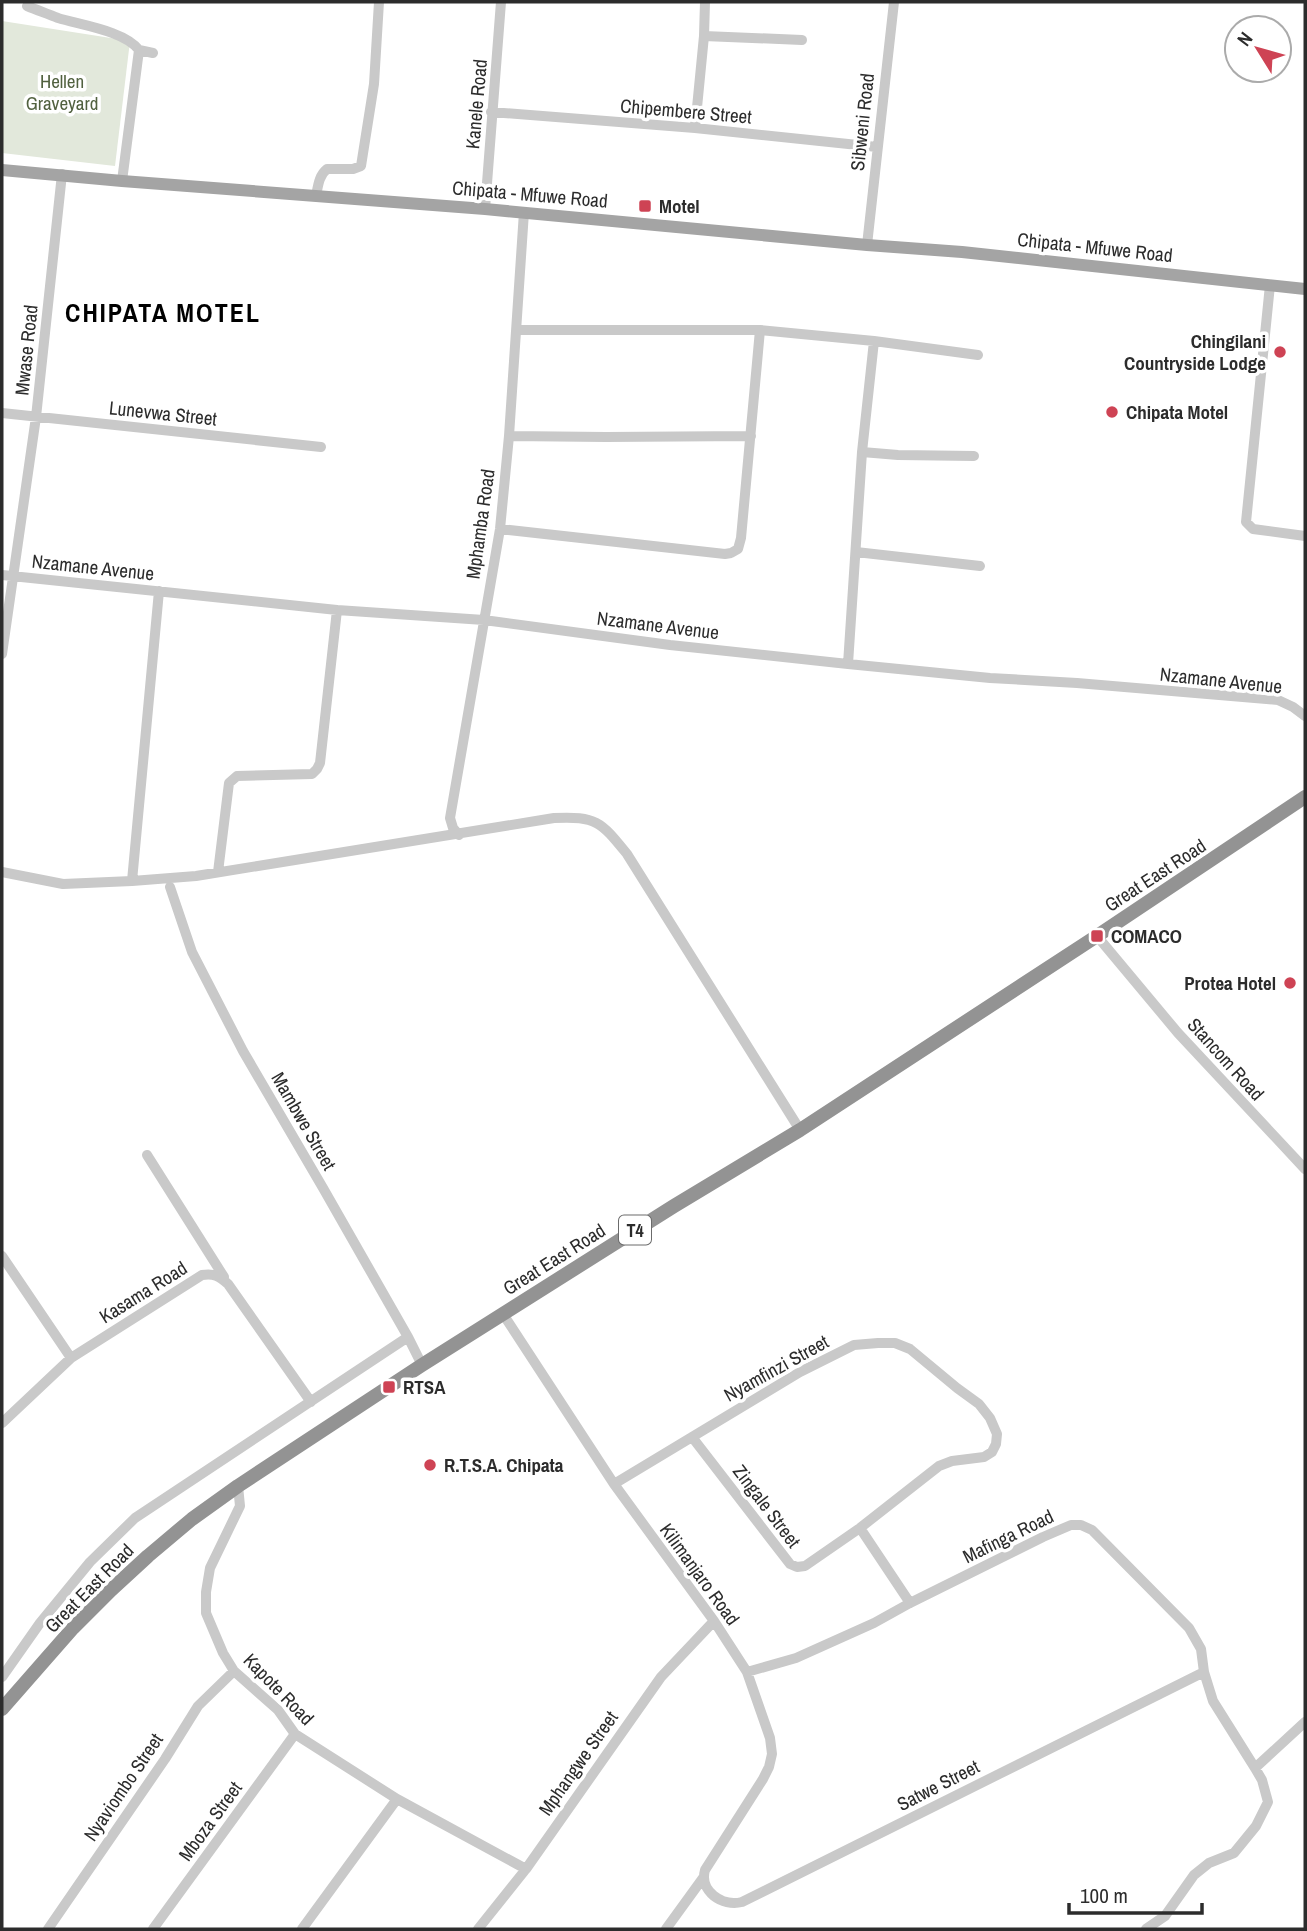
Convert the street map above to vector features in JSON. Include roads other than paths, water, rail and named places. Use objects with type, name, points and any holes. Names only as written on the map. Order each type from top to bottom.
[{"type":"highway","name":"Great East Road","points":[[2,1709],[73,1628],[111,1590],[192,1519],[238,1486],[503,1314],[800,1129],[1305,797]]},
{"type":"main road","name":"Chipata - Mfuwe Road","points":[[2,170],[524,212],[962,252],[1305,289]]},
{"type":"street","points":[[316,196],[324,170],[353,169],[360,166],[374,85],[379,2]]},
{"type":"street","name":"Kanele Road","points":[[485,209],[501,2]]},
{"type":"street","points":[[695,128],[705,2]]},
{"type":"street","name":"Sibweni Road","points":[[867,245],[894,2]]},
{"type":"street","points":[[27,6],[115,35],[130,41],[139,50],[153,53]]},
{"type":"street","points":[[704,36],[802,40]]},
{"type":"street","points":[[122,181],[139,50]]},
{"type":"street","name":"Chipembere Street","points":[[491,112],[695,128],[877,147]]},
{"type":"street","name":"Mwase Road","points":[[2,654],[36,418],[62,174]]},
{"type":"street","name":"Mphamba Road","points":[[459,835],[450,818],[500,529],[524,212]]},
{"type":"street","points":[[1270,285],[1246,522],[1253,529],[1305,536]]},
{"type":"street","points":[[517,330],[760,330],[978,355]]},
{"type":"street","points":[[500,529],[725,554],[738,549],[760,330]]},
{"type":"street","points":[[848,664],[862,452],[874,341]]},
{"type":"street","name":"Lunevwa Street","points":[[2,413],[321,447]]},
{"type":"street","points":[[509,436],[751,436]]},
{"type":"street","points":[[862,452],[974,456]]},
{"type":"street","points":[[856,552],[980,566]]},
{"type":"street","name":"Nzamane Avenue","points":[[2,575],[337,610],[484,620],[670,645],[990,678],[1278,700],[1305,716]]},
{"type":"street","points":[[132,881],[159,592]]},
{"type":"street","points":[[218,872],[229,783],[237,776],[312,774],[320,763],[337,610]]},
{"type":"street","points":[[2,872],[63,884],[132,881],[218,872],[554,818],[578,817],[593,820],[609,832],[627,854],[800,1129]]},
{"type":"street","name":"Mambwe Street","points":[[170,887],[192,952],[243,1051],[408,1337],[422,1366]]},
{"type":"street","name":"Stancom Road","points":[[1097,936],[1178,1032],[1305,1169]]},
{"type":"street","points":[[147,1155],[228,1284],[311,1402]]},
{"type":"street","points":[[2,1256],[71,1358]]},
{"type":"street","name":"Kasama Road","points":[[2,1423],[71,1358],[202,1275],[212,1273],[228,1284]]},
{"type":"street","name":"Kilimanjaro Road","points":[[503,1314],[614,1484],[747,1672],[770,1738],[772,1754],[764,1779],[667,1929]]},
{"type":"street","points":[[2,1677],[40,1623],[90,1562],[135,1518],[408,1337]]},
{"type":"street","name":"Nyamfinzi Street","points":[[614,1484],[800,1372],[855,1345],[895,1343],[911,1349],[979,1405],[990,1418],[997,1434],[996,1444],[984,1457],[952,1461],[940,1466],[860,1528]]},
{"type":"street","name":"Zingale Street","points":[[692,1437],[789,1564],[805,1566],[860,1528]]},
{"type":"street","name":"Kapote Road","points":[[238,1486],[240,1506],[210,1568],[206,1592],[206,1613],[234,1671],[278,1710],[295,1734],[397,1799],[526,1869]]},
{"type":"street","name":"Mafinga Road","points":[[747,1672],[796,1658],[874,1623],[1071,1525],[1082,1525],[1092,1530],[1189,1628],[1201,1649],[1204,1672],[1213,1701],[1262,1780],[1268,1801],[1256,1826],[1234,1853],[1209,1863],[1194,1875],[1165,1916],[1146,1929]]},
{"type":"street","points":[[860,1528],[910,1603]]},
{"type":"street","name":"Mphangwe Street","points":[[478,1929],[526,1869],[661,1677],[714,1622]]},
{"type":"street","name":"Nyaviombo Street","points":[[48,1929],[165,1759],[198,1706],[234,1671]]},
{"type":"street","name":"Satwe Street","points":[[704,1874],[705,1886],[713,1895],[726,1903],[742,1902],[1204,1672]]},
{"type":"street","points":[[1255,1768],[1305,1722]]},
{"type":"street","name":"Mboza Street","points":[[153,1929],[295,1734]]},
{"type":"street","points":[[302,1929],[397,1799]]},
{"type":"place","name":"Motel","points":[[645,206]]},
{"type":"place","name":"Chingilani Countryside Lodge","points":[[1280,352]]},
{"type":"place","name":"Chipata Motel","points":[[1112,412]]},
{"type":"place","name":"COMACO","points":[[1097,936]]},
{"type":"place","name":"Protea Hotel","points":[[1290,983]]},
{"type":"place","name":"RTSA","points":[[389,1387]]},
{"type":"place","name":"R.T.S.A. Chipata","points":[[430,1465]]},
{"type":"district","name":"CHIPATA MOTEL","points":[[163,312]]},
{"type":"park label","name":"Hellen Graveyard","points":[[62,92]]}]
